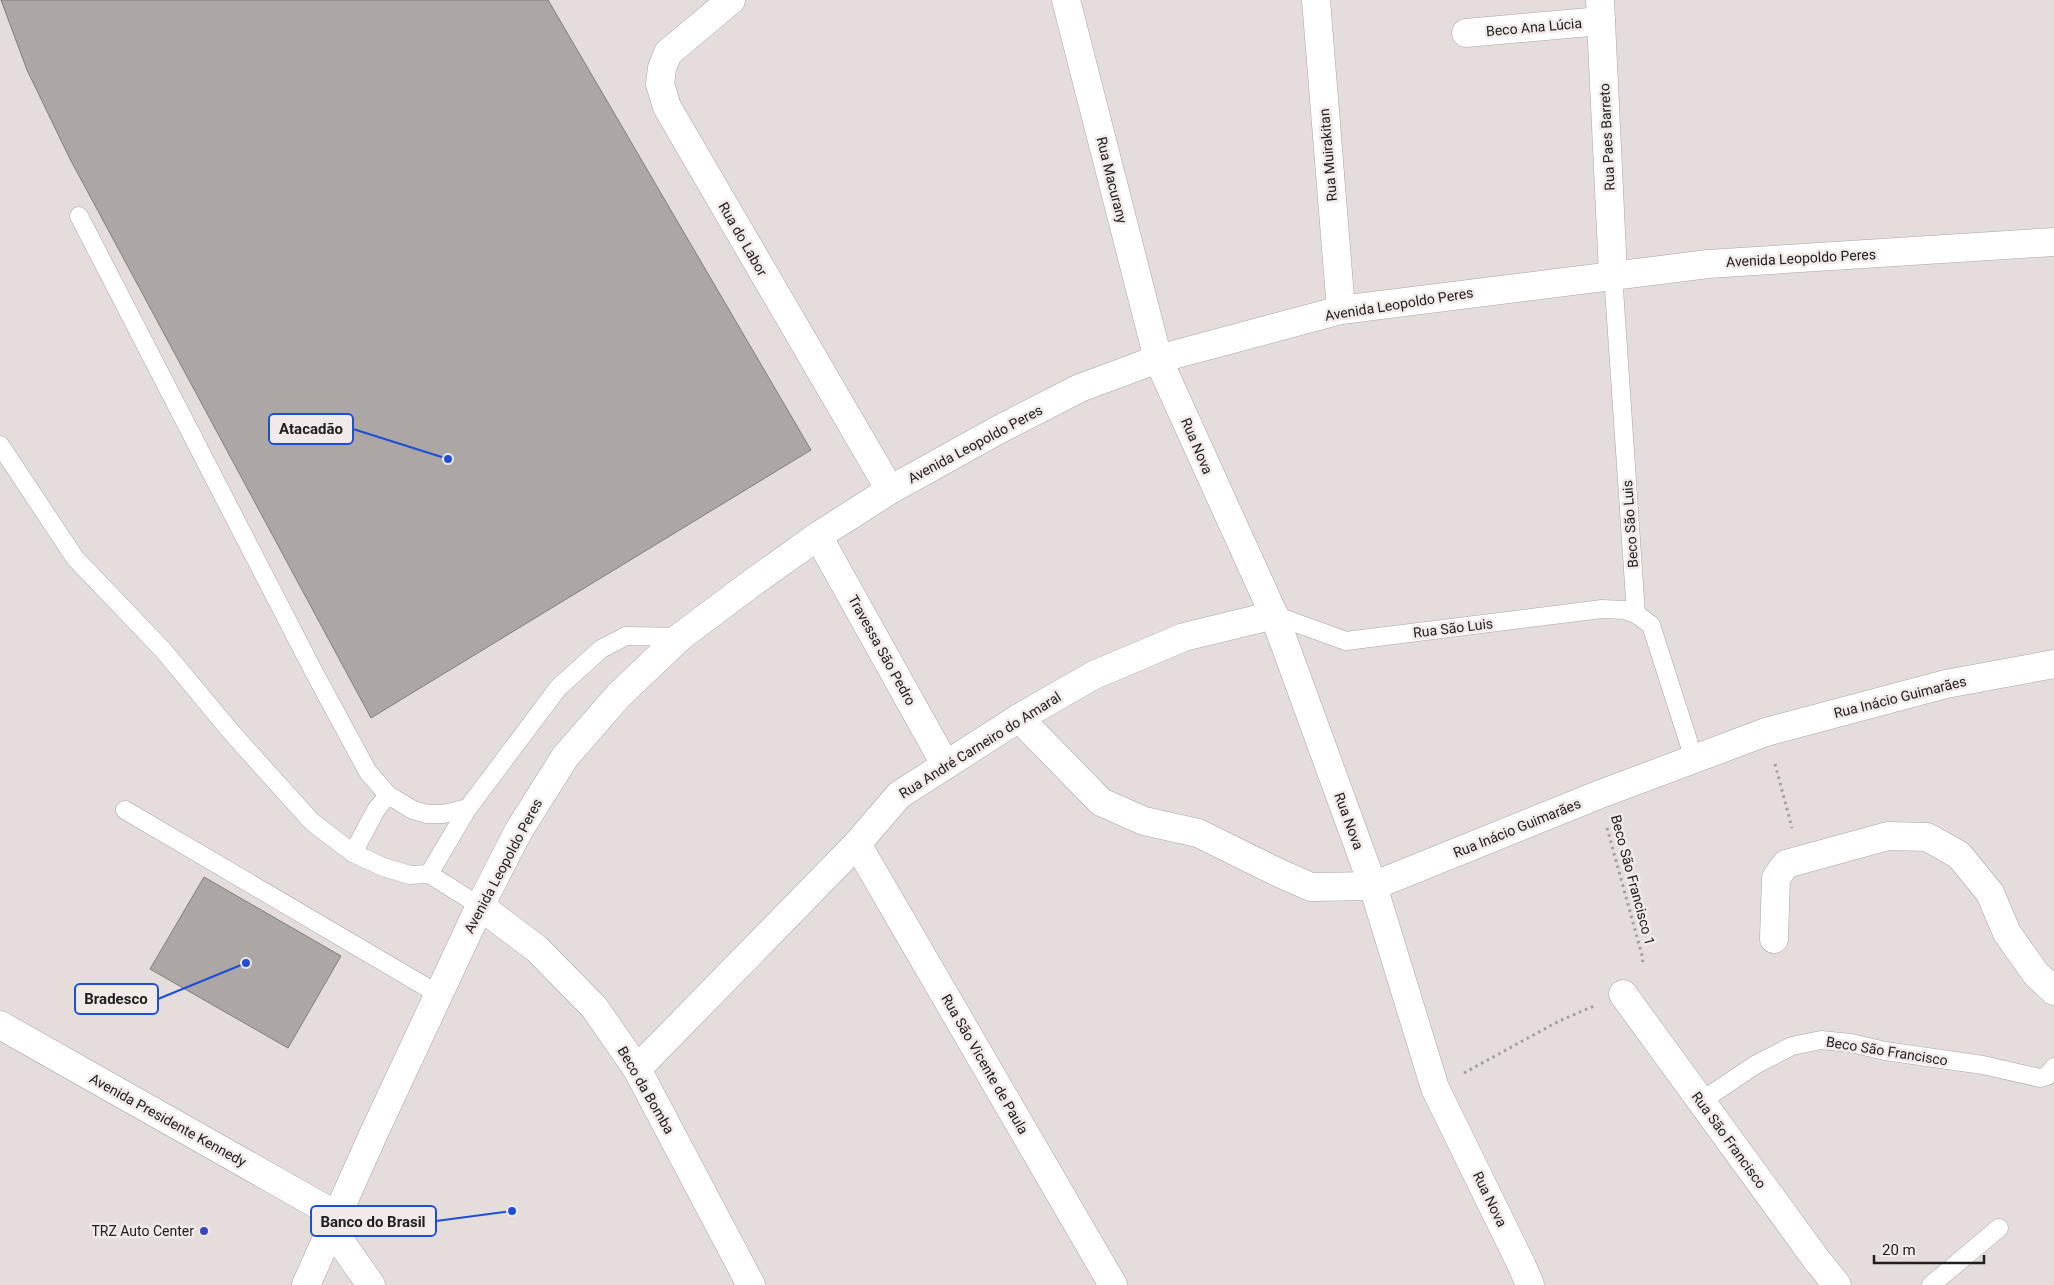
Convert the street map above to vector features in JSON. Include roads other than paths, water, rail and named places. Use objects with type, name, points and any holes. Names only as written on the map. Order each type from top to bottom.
[{"type":"street","name":"Rua do Labor","points":[[731,0],[668,53],[662,68],[660,84],[666,107],[890,490]]},
{"type":"street","name":"Rua Macurany","points":[[1066,0],[1158,360]]},
{"type":"street","name":"Rua Muirakitan","points":[[1316,0],[1341,310]]},
{"type":"street","name":"Beco Ana Lúcia","points":[[1466,33],[1601,11]]},
{"type":"street","name":"Rua Paes Barreto","points":[[1601,11],[1613,274]]},
{"type":"street","name":"Avenida Leopoldo Peres","points":[[306,1285],[333,1222],[480,906],[519,830],[565,757],[619,695],[680,637],[752,582],[818,536],[890,490],[998,430],[1080,388],[1158,360],[1341,310],[1613,274],[1708,264],[2054,242]]},
{"type":"street","name":"Rua Nova","points":[[1158,360],[1274,615],[1372,886],[1435,1088],[1530,1285]]},
{"type":"street","name":"Travessa São Pedro","points":[[818,536],[945,764]]},
{"type":"street","name":"Rua André Carneiro do Amaral","points":[[637,1069],[857,844],[899,795],[1018,718],[1094,675],[1184,638],[1274,615]]},
{"type":"street","name":"Rua Inácio Guimarães","points":[[1018,718],[1101,802],[1144,821],[1198,832],[1276,872],[1311,887],[1372,886],[1598,795],[1792,723],[1946,684],[2054,664]]},
{"type":"street","points":[[1774,939],[1776,878],[1786,864],[1888,836],[1927,837],[1959,855],[1990,893],[2008,933],[2036,974],[2054,991]]},
{"type":"street","name":"Rua São Vicente de Paula","points":[[857,844],[1113,1285]]},
{"type":"street","name":"Beco da Bomba","points":[[480,906],[537,949],[594,1007],[637,1069],[751,1285]]},
{"type":"street","name":"Rua São Francisco","points":[[1623,994],[1700,1102],[1837,1285]]},
{"type":"street","name":"Avenida Presidente Kennedy","points":[[0,1025],[333,1222]]},
{"type":"street","points":[[333,1222],[371,1285]]},
{"type":"lane","points":[[80,216],[368,772],[388,795],[413,810],[427,814],[444,814],[468,808]]},
{"type":"lane","name":"Beco São Luis","points":[[1613,274],[1636,614]]},
{"type":"lane","points":[[0,445],[75,558],[163,650],[290,800],[312,822],[353,853],[392,870],[410,874],[429,874],[480,906]]},
{"type":"lane","name":"Rua São Luis","points":[[1274,615],[1346,641],[1602,609],[1624,610],[1636,614]]},
{"type":"lane","points":[[1636,614],[1651,625],[1694,760]]},
{"type":"lane","points":[[429,874],[468,808],[558,688],[601,649],[626,636],[680,637]]},
{"type":"lane","points":[[353,853],[376,810],[388,795]]},
{"type":"lane","points":[[125,810],[438,994]]},
{"type":"lane","name":"Beco São Francisco","points":[[1700,1102],[1754,1065],[1792,1046],[1821,1040],[1851,1043],[1885,1051],[1983,1065],[2040,1078],[2047,1076],[2054,1067]]},
{"type":"lane","points":[[1932,1285],[1999,1228]]},
{"type":"place","name":"Atacadão","points":[[448,459]]},
{"type":"place","name":"Bradesco","points":[[246,963]]},
{"type":"place","name":"Banco do Brasil","points":[[512,1211]]},
{"type":"place","name":"TRZ Auto Center","points":[[204,1231]]}]
